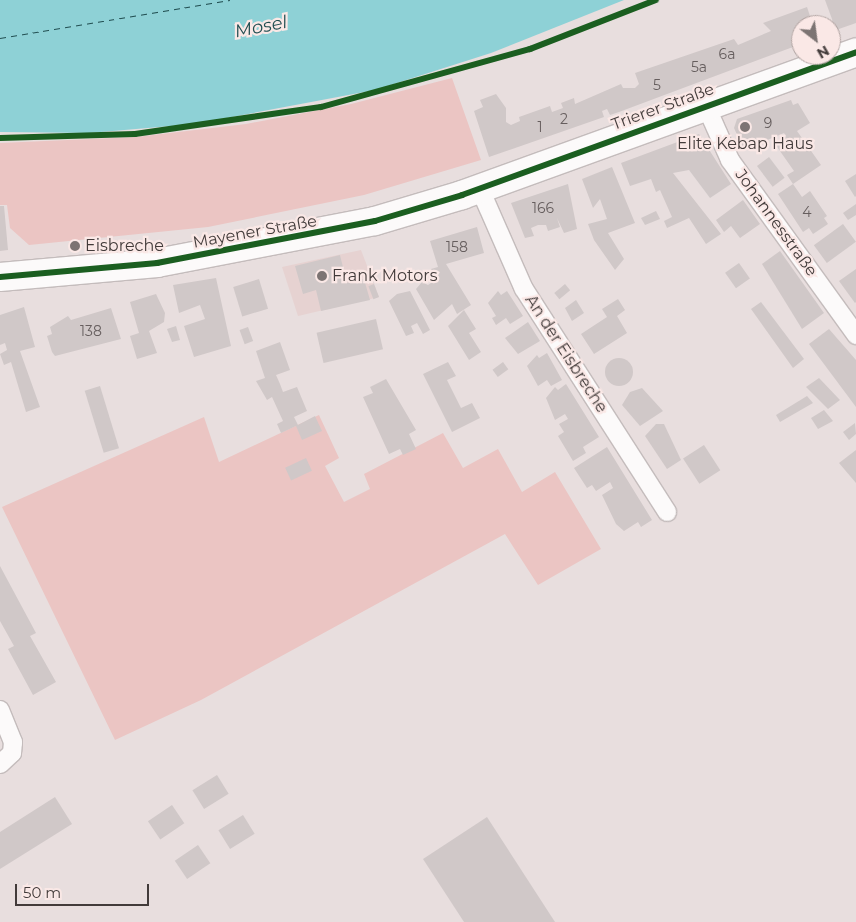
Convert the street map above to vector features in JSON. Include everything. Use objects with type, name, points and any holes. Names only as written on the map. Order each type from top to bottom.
[{"type":"main road","name":"Trierer Straße","points":[[480,189],[856,52]]},
{"type":"main road","name":"Mayener Straße","points":[[0,277],[157,263],[268,245],[375,222],[480,189]]},
{"type":"street","name":"Johannesstraße","points":[[706,106],[730,160],[856,335]]},
{"type":"street","name":"An der Eisbreche","points":[[480,189],[524,289],[667,512]]},
{"type":"street","points":[[0,710],[13,742],[12,753],[0,764]]},
{"type":"shaded area","points":[[452,78],[481,160],[364,195],[208,227],[29,245],[10,228],[7,205],[0,205],[0,143],[136,137],[246,124],[351,104]]},
{"type":"shaded area","points":[[361,250],[379,297],[298,316],[282,267]]},
{"type":"shaded area","points":[[319,415],[339,458],[325,466],[344,502],[370,489],[364,474],[443,433],[463,468],[498,449],[522,492],[555,472],[601,549],[538,585],[505,534],[201,700],[115,740],[2,507],[204,417],[219,462]]},
{"type":"water","name":"Mosel","points":[[0,0],[624,0],[491,53],[375,90],[195,124],[89,133],[0,132]]},
{"type":"building","points":[[825,0],[856,0],[856,23],[841,28],[841,15],[830,15]]},
{"type":"building","points":[[807,7],[810,15],[791,15],[791,48],[610,115],[607,109],[602,111],[604,117],[489,157],[474,111],[483,107],[480,100],[496,94],[506,108],[506,122],[511,125],[520,121],[519,117],[550,106],[552,112],[563,108],[561,103],[574,98],[575,104],[621,84],[623,88],[635,88],[639,84],[635,73],[734,39],[738,45],[771,31],[763,23]]},
{"type":"building","points":[[791,100],[793,105],[798,103],[810,123],[797,131],[821,165],[793,184],[787,175],[794,171],[775,144],[786,136],[784,133],[744,150],[734,128],[737,119]]},
{"type":"building","points":[[699,134],[731,184],[710,198],[689,170],[673,173],[721,234],[706,244],[689,218],[667,228],[664,221],[672,217],[660,190],[656,192],[651,179],[630,186],[621,163]]},
{"type":"building","points":[[769,157],[785,178],[773,187],[757,166]]},
{"type":"building","points":[[612,167],[635,223],[608,233],[624,259],[615,270],[594,240],[588,224],[607,219],[600,199],[593,208],[582,179]]},
{"type":"building","points":[[856,174],[856,196],[855,197],[845,181]]},
{"type":"building","points":[[568,184],[577,229],[564,233],[557,218],[560,227],[548,231],[546,225],[538,225],[531,228],[534,236],[525,238],[511,203]]},
{"type":"building","points":[[793,184],[802,197],[810,191],[827,216],[824,218],[828,224],[813,234],[809,228],[803,232],[778,194]]},
{"type":"building","points":[[743,200],[760,224],[740,238],[731,226],[724,232],[716,220]]},
{"type":"building","points":[[856,204],[856,215],[848,220],[843,213]]},
{"type":"building","points":[[0,206],[4,206],[8,250],[0,251]]},
{"type":"building","points":[[656,211],[660,219],[645,225],[641,218]]},
{"type":"building","points":[[843,224],[856,242],[827,263],[814,245]]},
{"type":"building","points":[[477,227],[484,253],[446,264],[471,305],[457,314],[452,304],[434,320],[416,289],[422,282],[428,285],[437,279],[431,269],[438,267],[430,241]]},
{"type":"building","points":[[780,251],[824,313],[802,329],[762,264]]},
{"type":"building","points":[[340,255],[347,283],[364,279],[370,300],[321,311],[316,290],[303,294],[295,266]]},
{"type":"building","points":[[739,263],[750,279],[736,288],[725,273]]},
{"type":"building","points":[[856,269],[856,302],[855,303],[839,281]]},
{"type":"building","points":[[216,278],[231,346],[194,357],[184,326],[205,319],[200,305],[179,313],[173,285]]},
{"type":"building","points":[[259,279],[268,309],[242,317],[233,287]]},
{"type":"building","points":[[374,284],[379,297],[373,299],[368,286]]},
{"type":"building","points":[[565,284],[570,290],[559,299],[554,293]]},
{"type":"building","points":[[410,291],[430,330],[423,334],[417,323],[411,326],[414,333],[406,336],[389,301],[397,294]]},
{"type":"building","points":[[498,291],[501,295],[507,291],[523,316],[510,324],[506,318],[496,325],[492,318],[496,316],[488,303]]},
{"type":"building","points":[[156,294],[165,313],[164,322],[149,331],[157,353],[137,359],[130,336],[139,333],[130,302]]},
{"type":"building","points":[[618,299],[625,310],[617,316],[627,333],[594,354],[581,334],[607,317],[602,309]]},
{"type":"building","points":[[576,300],[584,313],[572,321],[565,308]]},
{"type":"building","points":[[761,302],[804,359],[793,368],[751,309]]},
{"type":"building","points":[[24,307],[35,347],[20,351],[40,407],[26,412],[11,362],[4,365],[0,354],[7,350],[5,343],[0,345],[0,315]]},
{"type":"building","points":[[111,308],[121,339],[55,356],[47,336],[52,334],[50,327],[68,316],[71,320]]},
{"type":"building","points":[[464,310],[476,329],[469,333],[481,352],[469,360],[448,326]]},
{"type":"building","points":[[376,319],[383,349],[324,363],[317,333]]},
{"type":"building","points":[[528,322],[540,341],[518,354],[505,338]]},
{"type":"building","points":[[176,326],[180,340],[172,342],[167,329]]},
{"type":"building","points":[[248,327],[253,341],[245,344],[240,330]]},
{"type":"building","points":[[829,329],[856,360],[856,407],[809,344]]},
{"type":"building","points":[[280,342],[290,370],[276,375],[283,392],[297,387],[307,411],[294,417],[298,425],[315,416],[322,431],[302,440],[296,426],[281,433],[277,424],[283,421],[272,397],[267,400],[256,381],[265,378],[256,351]]},
{"type":"building","points":[[547,353],[562,380],[551,386],[547,380],[538,386],[527,366],[537,355],[539,358]]},
{"type":"building","points":[[619,358],[629,362],[633,372],[629,382],[619,386],[609,382],[605,372],[609,362]]},
{"type":"building","points":[[448,362],[456,376],[447,380],[461,408],[472,403],[480,418],[452,432],[423,374]]},
{"type":"building","points":[[503,362],[508,369],[498,377],[492,370]]},
{"type":"building","points":[[819,378],[840,400],[828,409],[806,387]]},
{"type":"building","points":[[386,379],[416,430],[409,434],[416,449],[403,455],[400,449],[389,454],[363,397],[373,393],[370,387]]},
{"type":"building","points":[[566,384],[599,437],[583,447],[586,453],[573,461],[558,436],[564,432],[559,424],[568,419],[565,414],[555,420],[546,398],[555,387],[558,390]]},
{"type":"building","points":[[100,386],[119,448],[104,453],[85,391]]},
{"type":"building","points":[[642,388],[663,411],[640,426],[622,405],[630,392]]},
{"type":"building","points":[[807,396],[813,403],[780,422],[776,415]]},
{"type":"building","points":[[824,410],[833,421],[818,429],[811,418]]},
{"type":"building","points":[[855,423],[856,434],[849,440],[843,432]]},
{"type":"building","points":[[656,424],[664,424],[681,460],[667,469],[645,436]]},
{"type":"building","points":[[704,445],[720,470],[699,484],[683,459]]},
{"type":"building","points":[[607,447],[652,520],[641,527],[638,522],[624,531],[616,524],[602,495],[613,488],[610,482],[596,491],[592,485],[587,488],[574,468]]},
{"type":"building","points":[[856,450],[856,483],[839,463]]},
{"type":"building","points":[[306,458],[312,471],[291,480],[285,468]]},
{"type":"building","points":[[0,566],[36,633],[30,636],[56,682],[33,695],[8,649],[14,646],[0,621]]},
{"type":"building","points":[[217,775],[229,794],[204,809],[192,790]]},
{"type":"building","points":[[55,797],[72,824],[0,869],[0,832]]},
{"type":"building","points":[[172,805],[184,823],[160,839],[148,821]]},
{"type":"building","points":[[243,815],[255,834],[230,849],[218,830]]},
{"type":"building","points":[[487,817],[555,922],[464,922],[423,859]]},
{"type":"building","points":[[198,845],[210,863],[187,879],[175,861]]},
{"type":"ferry route","points":[[0,38],[230,0]]},
{"type":"cycle path","points":[[0,138],[135,134],[321,107],[530,49],[656,0]]},
{"type":"cycle path","points":[[0,277],[157,263],[375,221],[462,195],[856,52]]},
{"type":"place","name":"Elite Kebap Haus","points":[[745,127]]},
{"type":"place","name":"Eisbreche","points":[[75,246]]},
{"type":"place","name":"Frank Motors","points":[[322,276]]}]
